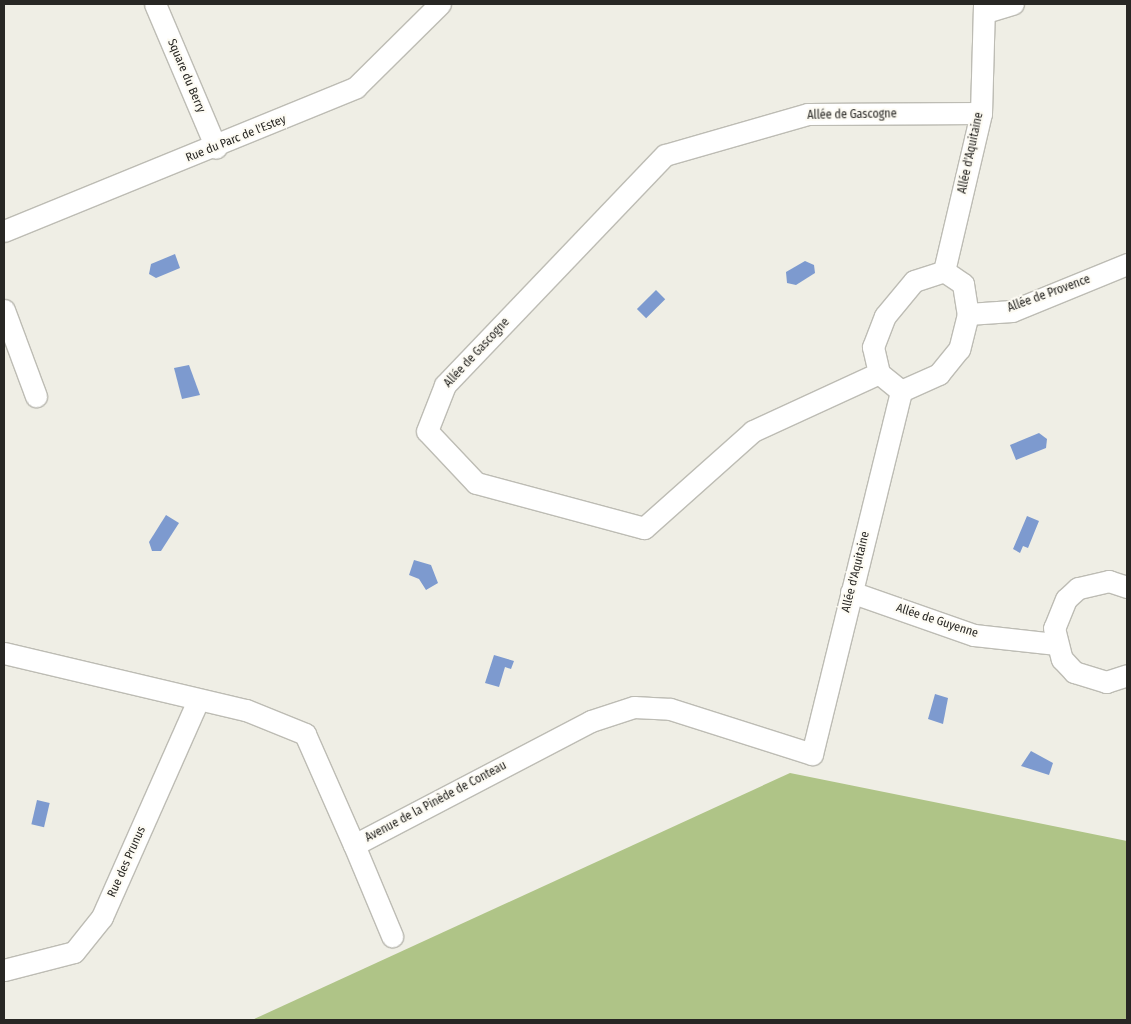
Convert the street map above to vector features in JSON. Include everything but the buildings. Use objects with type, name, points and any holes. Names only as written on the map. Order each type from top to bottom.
[{"type":"street","name":"Square du Berry","points":[[155,4],[216,148]]},
{"type":"street","name":"Rue du Parc de l'Estey","points":[[4,231],[216,148],[356,87],[440,4]]},
{"type":"street","points":[[985,8],[1013,4]]},
{"type":"street","name":"Allée d'Aquitaine","points":[[944,271],[981,113],[985,8]]},
{"type":"street","name":"Allée de Gascogne","points":[[878,373],[753,431],[644,528],[476,483],[427,431],[445,385],[665,155],[808,114],[981,113]]},
{"type":"street","name":"Allée de Provence","points":[[968,314],[1012,311],[1127,264]]},
{"type":"street","points":[[944,271],[963,284],[968,314],[959,349],[939,374],[901,391],[878,373],[873,347],[885,316],[914,281],[944,271]]},
{"type":"street","points":[[4,310],[36,396]]},
{"type":"street","name":"Allée d'Aquitaine","points":[[812,754],[901,391]]},
{"type":"street","points":[[1127,587],[1109,581],[1078,588],[1058,612],[1055,644],[1062,659],[1090,679],[1106,682],[1127,675]]},
{"type":"street","name":"Allée de Guyenne","points":[[851,592],[974,635],[1055,644]]},
{"type":"street","name":"Avenue de la Pinède de Conteau","points":[[4,653],[246,710],[305,734],[354,845],[591,721],[634,707],[670,709],[812,754]]},
{"type":"street","name":"Rue des Prunus","points":[[4,970],[74,952],[102,917],[198,700]]},
{"type":"street","points":[[354,845],[392,936]]},
{"type":"green space","points":[[790,773],[1127,841],[1127,1020],[252,1020]]},
{"type":"water","points":[[175,254],[180,268],[156,278],[149,274],[151,264]]},
{"type":"water","points":[[805,261],[814,265],[815,273],[796,285],[787,283],[786,272]]},
{"type":"water","points":[[656,290],[665,299],[646,318],[637,309]]},
{"type":"water","points":[[189,365],[200,395],[182,399],[174,368]]},
{"type":"water","points":[[1039,433],[1047,439],[1046,448],[1016,460],[1010,445]]},
{"type":"water","points":[[166,515],[179,523],[161,551],[152,551],[149,542]]},
{"type":"water","points":[[1027,516],[1039,521],[1028,548],[1023,546],[1020,553],[1013,549]]},
{"type":"water","points":[[414,560],[431,565],[438,583],[426,590],[419,579],[409,575]]},
{"type":"water","points":[[494,655],[514,661],[511,669],[505,667],[499,687],[485,683]]},
{"type":"water","points":[[935,694],[948,698],[943,724],[928,719]]},
{"type":"water","points":[[1031,751],[1053,763],[1049,775],[1021,766]]},
{"type":"water","points":[[37,800],[50,803],[44,827],[31,824]]}]
